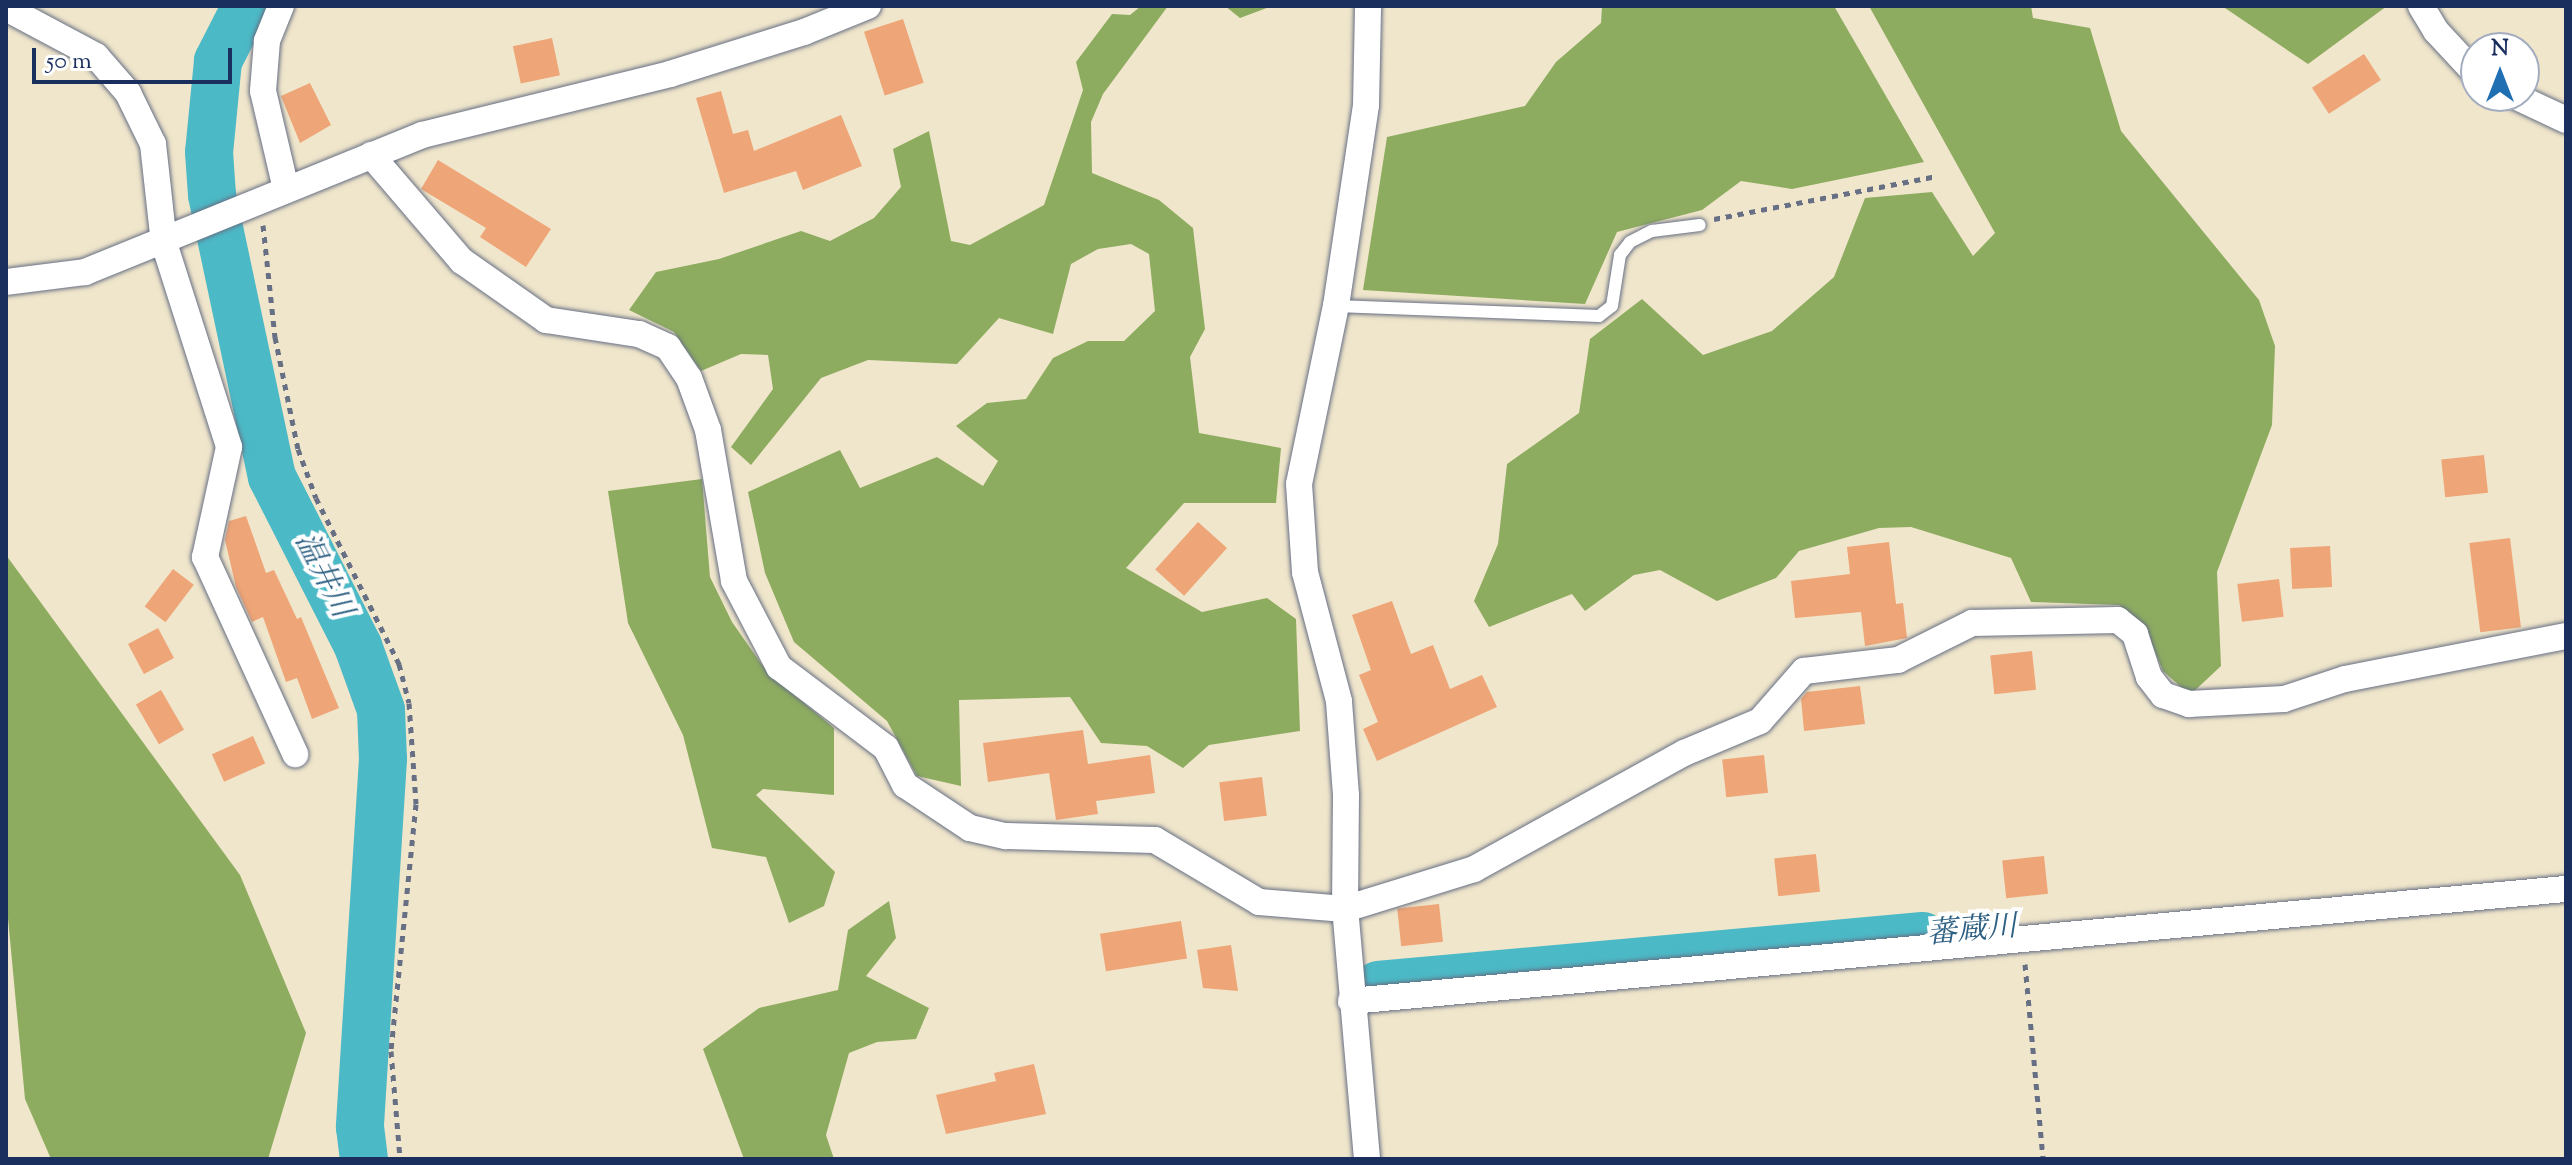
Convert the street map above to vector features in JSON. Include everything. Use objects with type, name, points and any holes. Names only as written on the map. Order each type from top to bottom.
[{"type":"street","points":[[281,6],[267,41],[263,91],[286,189]]},
{"type":"street","points":[[6,282],[85,272],[173,239],[286,189],[422,135],[670,74],[804,32],[868,6]]},
{"type":"street","points":[[1367,1159],[1345,909],[1346,795],[1339,701],[1305,572],[1299,484],[1336,306],[1366,105],[1368,6]]},
{"type":"street","points":[[2421,6],[2460,54]]},
{"type":"street","points":[[6,8],[96,56],[128,93],[153,144],[173,239],[229,447],[205,557],[295,754]]},
{"type":"street","points":[[2540,108],[2566,120]]},
{"type":"street","points":[[371,155],[462,261],[546,320],[639,334],[668,347],[689,378],[708,430],[734,581],[779,667],[886,748],[905,785],[970,828],[1006,836],[1155,840],[1259,902],[1345,909],[1474,869],[1684,753],[1760,721],[1804,671],[1898,660],[1972,623],[2118,620],[2135,634],[2149,677],[2163,695],[2189,704],[2284,699],[2345,679],[2566,636]]},
{"type":"street","points":[[1351,1001],[2023,935],[2566,889]]},
{"type":"lane","points":[[1336,306],[1599,316],[1612,306],[1620,255],[1630,242],[1652,231],[1700,225]]},
{"type":"path","points":[[1700,225],[1719,216],[1937,176]]},
{"type":"path","points":[[256,203],[275,337],[298,449],[316,498],[399,664],[409,703],[416,804],[391,1051],[400,1159]]},
{"type":"path","points":[[2023,935],[2043,1159]]},
{"type":"green space","points":[[1141,6],[1168,6],[1103,94],[1091,122],[1092,173],[1159,200],[1193,228],[1205,329],[1190,357],[1199,433],[1281,448],[1276,503],[1184,503],[1126,568],[1202,612],[1267,598],[1296,619],[1300,731],[1209,745],[1183,768],[1147,746],[1101,743],[1070,697],[959,700],[961,786],[917,776],[887,721],[794,642],[765,573],[748,492],[840,450],[860,488],[937,457],[983,486],[998,461],[956,426],[987,403],[1026,399],[1053,358],[1088,341],[1124,341],[1155,311],[1149,254],[1131,244],[1098,249],[1071,264],[1053,334],[999,318],[957,364],[868,360],[821,378],[751,465],[731,447],[773,389],[768,355],[741,354],[701,371],[674,332],[629,310],[656,272],[719,259],[801,231],[830,241],[874,218],[901,187],[893,149],[929,131],[951,241],[970,245],[1044,205],[1083,90],[1076,62],[1112,14],[1130,15]]},
{"type":"green space","points":[[1225,6],[1272,6],[1240,18]]},
{"type":"green space","points":[[1602,6],[1834,6],[1924,162],[1792,189],[1741,181],[1702,210],[1617,232],[1585,304],[1363,290],[1387,137],[1525,106],[1556,62],[1601,23]]},
{"type":"green space","points":[[1869,6],[2031,6],[2033,18],[2090,28],[2121,131],[2259,300],[2275,346],[2272,425],[2217,572],[2221,666],[2190,695],[2163,671],[2144,625],[2119,605],[2031,602],[2011,558],[1911,527],[1879,528],[1799,551],[1776,578],[1717,601],[1660,570],[1634,575],[1585,611],[1572,594],[1489,627],[1474,601],[1498,544],[1507,464],[1579,413],[1590,339],[1642,299],[1703,355],[1772,331],[1834,277],[1865,198],[1932,192],[1973,256],[1995,233]]},
{"type":"green space","points":[[2222,6],[2387,6],[2308,64]]},
{"type":"green space","points":[[702,479],[710,577],[732,622],[767,672],[834,728],[834,795],[763,789],[756,795],[835,872],[824,906],[789,923],[766,857],[712,848],[683,735],[628,623],[608,491]]},
{"type":"green space","points":[[6,555],[240,875],[306,1033],[268,1159],[51,1159],[25,1099],[6,897]]},
{"type":"green space","points":[[889,901],[896,938],[866,976],[929,1008],[916,1039],[877,1042],[849,1053],[826,1135],[834,1159],[744,1159],[703,1049],[759,1008],[838,990],[848,930]]},
{"type":"building","points":[[903,19],[924,83],[885,95],[864,32]]},
{"type":"building","points":[[552,38],[560,75],[521,83],[513,46]]},
{"type":"building","points":[[2364,54],[2381,80],[2329,114],[2312,88]]},
{"type":"building","points":[[310,83],[331,125],[300,143],[281,96]]},
{"type":"building","points":[[721,91],[733,134],[748,130],[754,151],[841,115],[862,166],[803,190],[796,171],[724,193],[696,98]]},
{"type":"building","points":[[438,160],[551,229],[526,267],[480,237],[486,228],[421,189]]},
{"type":"building","points":[[2484,455],[2488,493],[2445,497],[2441,459]]},
{"type":"building","points":[[246,516],[266,573],[274,570],[297,619],[301,617],[339,708],[312,719],[297,678],[286,682],[263,617],[252,622],[236,587],[225,540],[229,521]]},
{"type":"building","points":[[1198,522],[1227,548],[1184,596],[1155,570]]},
{"type":"building","points":[[2510,538],[2521,627],[2480,632],[2469,543]]},
{"type":"building","points":[[1889,542],[1896,604],[1903,603],[1907,638],[1865,646],[1861,612],[1795,618],[1791,581],[1850,574],[1847,547]]},
{"type":"building","points":[[2330,546],[2332,587],[2292,589],[2290,548]]},
{"type":"building","points":[[173,569],[194,585],[165,622],[145,607]]},
{"type":"building","points":[[2279,579],[2284,617],[2242,622],[2237,584]]},
{"type":"building","points":[[1392,601],[1411,654],[1433,645],[1450,689],[1482,675],[1497,707],[1377,761],[1363,729],[1378,722],[1359,675],[1371,670],[1352,615]]},
{"type":"building","points":[[158,628],[174,658],[144,674],[128,644]]},
{"type":"building","points":[[2032,651],[2036,690],[1994,694],[1990,655]]},
{"type":"building","points":[[1860,686],[1865,724],[1804,731],[1801,699],[1807,692]]},
{"type":"building","points":[[161,690],[184,730],[159,744],[136,704]]},
{"type":"building","points":[[1083,730],[1088,764],[1150,755],[1155,793],[1096,801],[1098,814],[1056,820],[1049,773],[988,782],[983,743]]},
{"type":"building","points":[[253,736],[265,763],[224,782],[212,754]]},
{"type":"building","points":[[1764,755],[1768,793],[1726,797],[1722,759]]},
{"type":"building","points":[[1262,777],[1267,816],[1224,821],[1219,782]]},
{"type":"building","points":[[1816,854],[1820,892],[1778,896],[1774,858]]},
{"type":"building","points":[[2044,856],[2048,894],[2006,898],[2002,860]]},
{"type":"building","points":[[1439,904],[1443,942],[1401,946],[1397,908]]},
{"type":"building","points":[[1181,921],[1187,959],[1106,971],[1100,934]]},
{"type":"building","points":[[1231,945],[1238,991],[1203,988],[1197,950]]},
{"type":"building","points":[[1034,1064],[1046,1114],[946,1134],[936,1095],[996,1081],[994,1073]]},
{"type":"waterway","name":"温井川","points":[[246,6],[218,61],[209,152],[212,195],[272,477],[358,646],[381,710],[383,759],[360,1127],[364,1159]]},
{"type":"waterway","name":"蕃蔵川","points":[[1378,985],[1923,936]]}]
